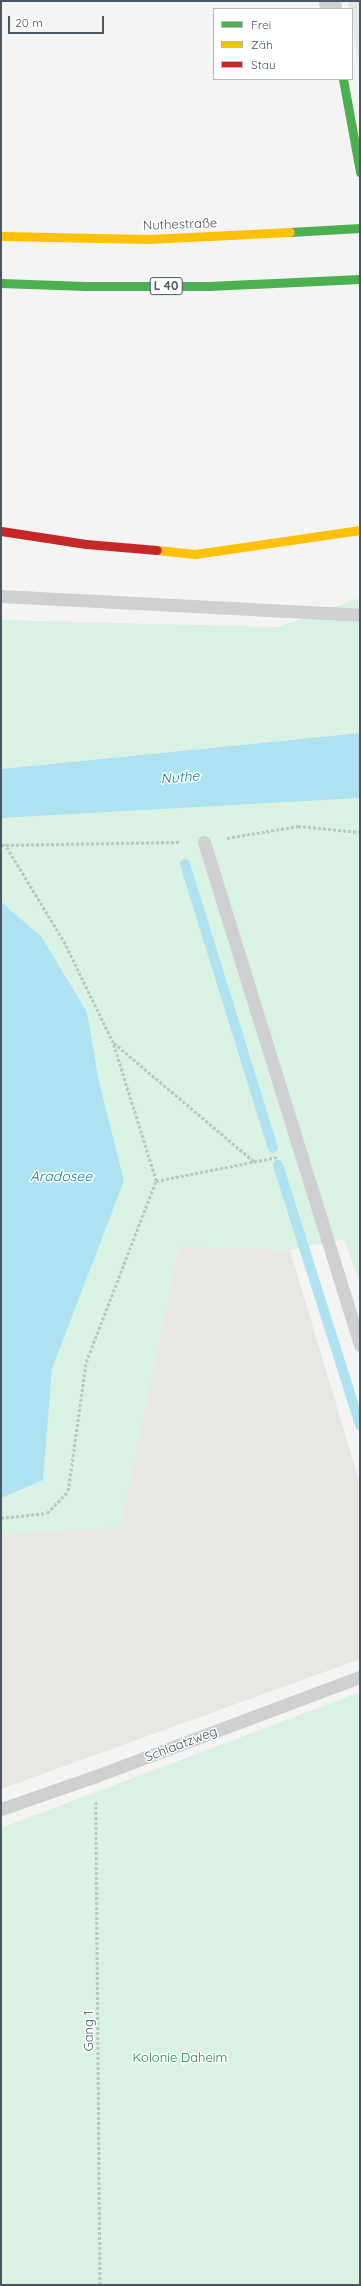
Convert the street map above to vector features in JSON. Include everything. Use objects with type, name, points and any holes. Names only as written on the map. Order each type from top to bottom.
[{"type":"main road","points":[[343,80],[360,172]]},
{"type":"main road","name":"Nuthestraße","points":[[1,236],[148,239],[360,228]]},
{"type":"main road","name":"L 40","points":[[1,283],[85,286],[186,286],[331,282],[360,279]]},
{"type":"main road","points":[[1,531],[86,544],[195,554],[360,530]]},
{"type":"lane","points":[[1,596],[360,615]]},
{"type":"lane","points":[[204,842],[360,1345]]},
{"type":"lane","name":"Schlaatzweg","points":[[1,1809],[96,1776],[360,1677]]},
{"type":"path","points":[[1,845],[204,842],[298,826],[360,832]]},
{"type":"path","points":[[1,1518],[47,1513],[68,1491],[86,1362],[156,1181],[113,1043],[65,944],[5,845]]},
{"type":"path","points":[[113,1043],[255,1162]]},
{"type":"path","points":[[156,1181],[255,1162],[300,1151]]},
{"type":"path","name":"Gang 1","points":[[96,1776],[100,2285]]},
{"type":"shaded area","points":[[348,1],[360,1],[360,70],[353,30],[353,8],[349,8]]},
{"type":"shaded area","points":[[179,1246],[290,1250],[360,1484],[360,1659],[1,1789],[1,1534],[120,1526]]},
{"type":"green space","points":[[360,598],[360,733],[1,769],[1,620],[278,627]]},
{"type":"green space","points":[[360,798],[360,1283],[344,1239],[290,1250],[179,1246],[120,1527],[1,1534],[1,1498],[43,1480],[52,1369],[124,1181],[99,1082],[87,1012],[41,936],[1,902],[1,818]]},
{"type":"green space","name":"Kolonie Daheim","points":[[360,1692],[360,2285],[1,2285],[1,1828]]},
{"type":"water","name":"Nuthe","points":[[360,733],[360,798],[1,818],[1,769]]},
{"type":"water","name":"Aradosee","points":[[1,902],[41,936],[87,1012],[99,1082],[124,1181],[52,1369],[43,1480],[1,1498]]},
{"type":"waterway","points":[[185,864],[273,1148]]},
{"type":"waterway","points":[[278,1165],[360,1425]]},
{"type":"traffic: fast","points":[[343,80],[360,172]]},
{"type":"traffic: fast","points":[[290,232],[360,228]]},
{"type":"traffic: fast","points":[[1,283],[85,286],[209,286],[360,279]]},
{"type":"traffic: slow","points":[[1,236],[148,239],[290,232]]},
{"type":"traffic: slow","points":[[157,550],[195,554],[360,530]]},
{"type":"traffic: jam","points":[[1,531],[86,544],[157,550]]}]
